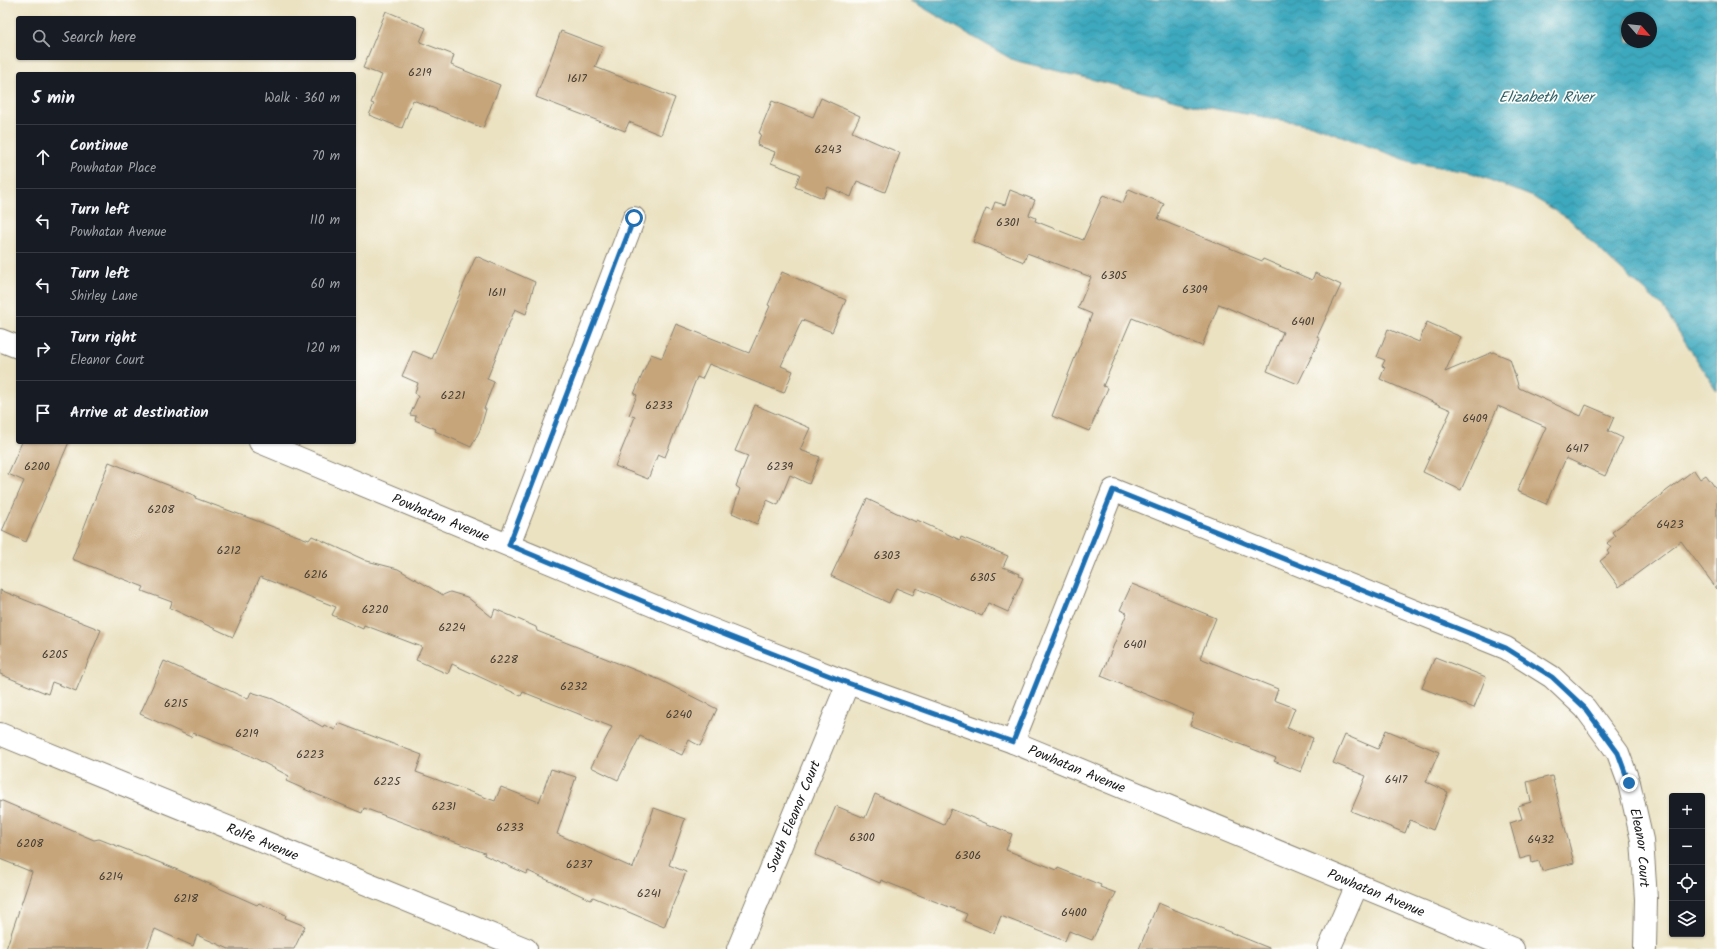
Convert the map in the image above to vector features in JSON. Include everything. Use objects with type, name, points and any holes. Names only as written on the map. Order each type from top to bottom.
[{"type":"street","points":[[509,545],[634,218]]},
{"type":"street","points":[[0,340],[16,346]]},
{"type":"street","name":"Powhatan Avenue","points":[[265,444],[695,623],[848,683],[1013,742],[1513,949]]},
{"type":"street","name":"Eleanor Court","points":[[1013,742],[1113,490],[1506,648],[1552,677],[1585,708],[1618,753],[1629,783],[1642,840],[1646,899],[1645,949]]},
{"type":"street","name":"South Eleanor Court","points":[[738,949],[848,683]]},
{"type":"street","name":"Rolfe Avenue","points":[[0,734],[526,949]]},
{"type":"street","points":[[1329,949],[1357,885]]},
{"type":"water","name":"Elizabeth River","points":[[910,0],[1717,0],[1717,391],[1662,306],[1609,259],[1569,219],[1533,197],[1472,173],[1411,162],[1312,125],[1204,107],[1013,60]]},
{"type":"building","points":[[386,11],[426,28],[420,42],[454,55],[451,65],[500,85],[483,128],[413,100],[402,128],[369,115],[374,104],[371,103],[382,75],[363,68]]},
{"type":"building","points":[[561,31],[603,47],[595,67],[675,98],[661,135],[629,122],[625,131],[536,97]]},
{"type":"building","points":[[821,98],[860,116],[852,132],[900,153],[885,192],[857,181],[851,197],[828,187],[823,198],[795,187],[800,174],[771,163],[775,152],[757,145],[761,134],[759,133],[772,101],[813,117]]},
{"type":"building","points":[[1129,189],[1164,204],[1158,219],[1262,261],[1263,259],[1312,280],[1315,273],[1341,285],[1317,337],[1320,339],[1298,384],[1267,371],[1283,332],[1219,304],[1202,346],[1132,318],[1103,386],[1108,388],[1089,431],[1052,416],[1092,314],[1078,308],[1091,277],[1027,253],[1024,262],[973,242],[986,208],[992,210],[995,202],[1005,205],[1010,190],[1035,200],[1029,215],[1036,218],[1035,221],[1083,240],[1103,195],[1123,203]]},
{"type":"building","points":[[476,256],[535,282],[526,314],[515,309],[487,379],[494,382],[484,409],[486,409],[480,430],[471,447],[435,431],[436,429],[415,420],[416,416],[410,415],[418,397],[415,393],[418,383],[402,376],[413,351],[432,359]]},
{"type":"building","points":[[782,272],[846,300],[832,332],[802,320],[781,366],[793,371],[784,393],[709,364],[702,379],[697,377],[665,457],[658,454],[648,479],[615,466],[635,417],[629,415],[637,395],[634,394],[651,354],[662,358],[676,324],[749,353],[770,306],[768,305]]},
{"type":"building","points":[[1427,322],[1461,337],[1445,372],[1493,352],[1510,359],[1519,388],[1581,416],[1586,405],[1614,417],[1608,431],[1623,438],[1605,476],[1566,458],[1546,504],[1517,491],[1546,427],[1498,406],[1461,490],[1423,472],[1451,410],[1380,379],[1385,367],[1382,366],[1385,360],[1377,357],[1388,329],[1419,342]]},
{"type":"building","points":[[755,405],[810,428],[800,450],[820,457],[809,484],[790,475],[778,505],[767,500],[757,524],[732,513],[740,489],[736,486],[748,456],[735,451]]},
{"type":"building","points":[[21,444],[68,444],[26,542],[2,531],[24,481],[8,474]]},
{"type":"building","points":[[109,462],[196,496],[195,498],[309,540],[312,536],[367,561],[398,569],[443,595],[450,592],[467,597],[492,617],[495,609],[536,627],[537,631],[660,680],[717,709],[700,746],[689,740],[682,755],[640,736],[618,780],[591,767],[612,727],[523,692],[521,696],[452,664],[448,674],[416,660],[422,647],[364,625],[363,629],[332,615],[336,607],[260,577],[233,637],[170,608],[172,602],[142,591],[144,587],[72,559]]},
{"type":"building","points":[[1694,470],[1700,479],[1706,475],[1717,490],[1717,589],[1681,541],[1619,587],[1600,561],[1609,554],[1607,551],[1611,548],[1607,543],[1615,536],[1612,532]]},
{"type":"building","points":[[867,499],[916,522],[917,520],[960,540],[961,537],[1008,556],[1003,567],[1020,574],[1019,576],[1023,578],[1008,612],[988,603],[982,616],[916,588],[913,595],[896,588],[889,603],[831,576]]},
{"type":"building","points":[[1132,584],[1216,618],[1200,658],[1278,689],[1274,700],[1295,708],[1287,728],[1313,738],[1301,772],[1274,761],[1276,758],[1190,725],[1194,714],[1101,676],[1127,613],[1120,610]]},
{"type":"building","points":[[0,590],[101,630],[76,691],[52,682],[48,694],[0,674]]},
{"type":"building","points":[[1435,657],[1486,677],[1474,708],[1422,688]]},
{"type":"building","points":[[164,661],[248,699],[251,692],[273,699],[323,727],[324,725],[335,730],[338,723],[422,755],[416,772],[495,801],[501,787],[539,802],[551,769],[576,777],[557,834],[633,868],[654,808],[685,819],[669,865],[686,872],[664,927],[593,897],[591,900],[528,871],[527,874],[484,855],[485,853],[364,808],[362,813],[286,781],[289,776],[249,755],[193,733],[191,737],[140,714]]},
{"type":"building","points":[[1386,730],[1439,752],[1426,782],[1448,792],[1433,830],[1410,820],[1405,833],[1351,811],[1366,776],[1333,763],[1345,735],[1378,749]]},
{"type":"building","points":[[1552,776],[1574,863],[1542,871],[1539,861],[1532,863],[1531,856],[1520,859],[1510,823],[1522,819],[1518,806],[1531,802],[1527,782]]},
{"type":"building","points":[[875,794],[944,825],[951,809],[1012,834],[1006,850],[1057,870],[1058,868],[1101,885],[1100,887],[1116,893],[1092,940],[1069,931],[1065,941],[1001,916],[994,933],[964,921],[967,914],[881,880],[880,883],[815,855],[836,806],[865,818]]},
{"type":"building","points":[[0,800],[94,840],[99,839],[171,867],[257,905],[259,903],[286,915],[285,918],[305,926],[294,949],[229,949],[197,935],[193,946],[155,929],[147,949],[6,949],[32,872],[0,859]]},
{"type":"building","points":[[1158,903],[1269,948],[1269,949],[1139,949]]},
{"type":"route","points":[[634,218],[509,545],[695,623],[848,683],[1013,742],[1113,490],[1506,648],[1552,677],[1585,708],[1618,753],[1629,783]]}]
